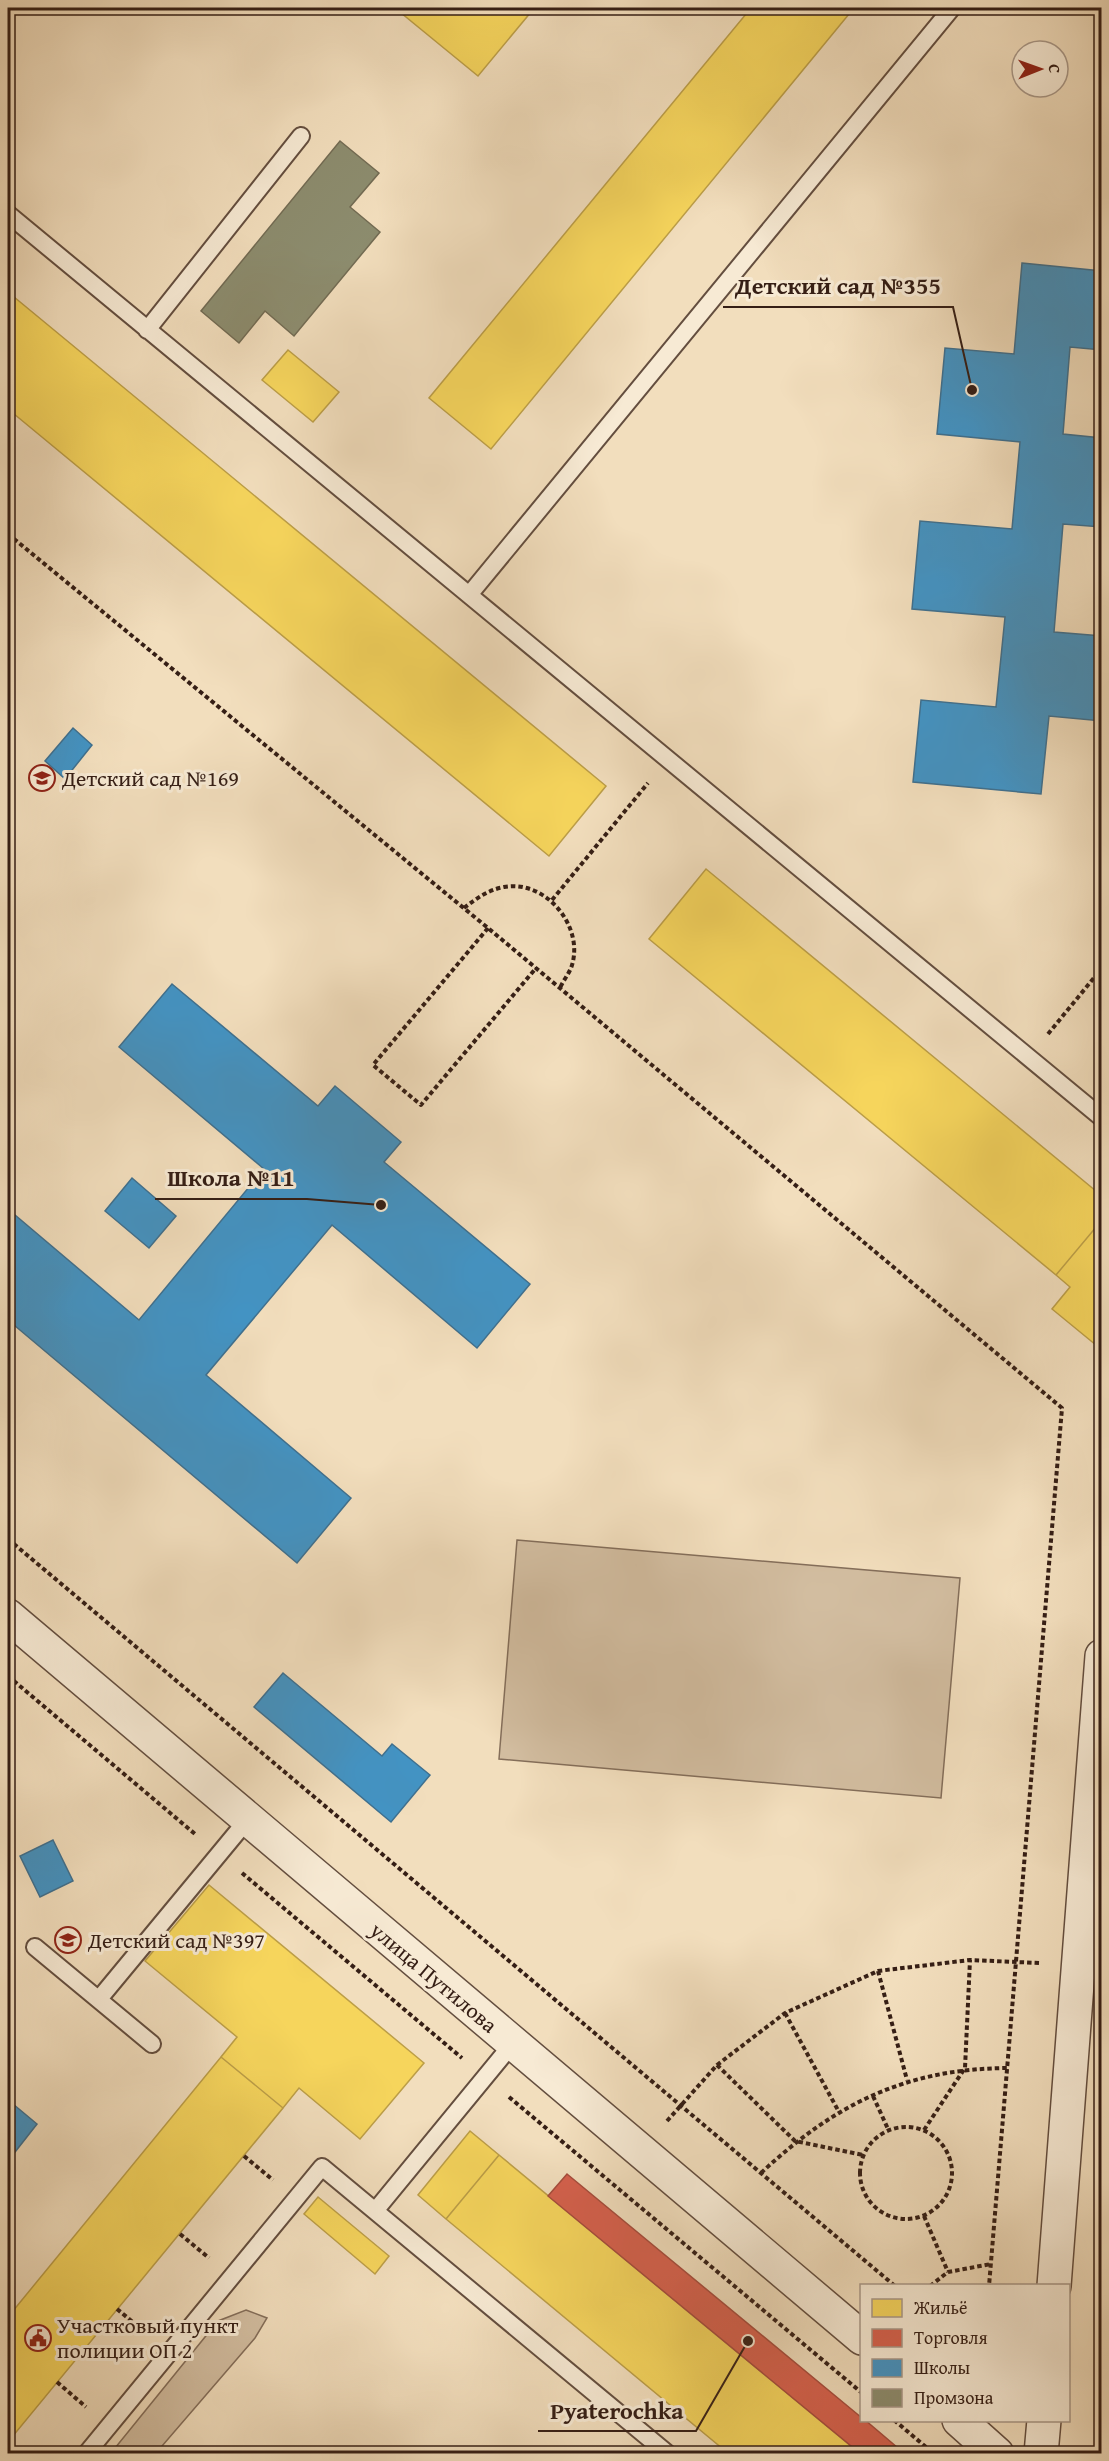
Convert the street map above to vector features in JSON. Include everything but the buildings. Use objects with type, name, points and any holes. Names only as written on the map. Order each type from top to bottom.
[{"type":"street","name":"улица Путилова","points":[[8,1616],[860,2337]]},
{"type":"street","points":[[1054,2284],[1101,1656]]},
{"type":"street","points":[[960,2422],[997,2454]]},
{"type":"street","points":[[1041,2454],[1044,2422]]},
{"type":"lane","points":[[469,595],[952,8]]},
{"type":"lane","points":[[147,330],[301,136]]},
{"type":"lane","points":[[8,214],[1101,1118]]},
{"type":"lane","points":[[99,1999],[248,1819]]},
{"type":"lane","points":[[35,1947],[152,2043]]},
{"type":"lane","points":[[375,2211],[513,2043]]},
{"type":"lane","points":[[86,2454],[322,2168],[668,2454]]},
{"type":"path","points":[[8,534],[464,908],[1062,1408],[989,2284]]},
{"type":"path","points":[[552,900],[668,759]]},
{"type":"path","points":[[464,908],[483,893],[506,886],[531,889],[552,900],[567,920],[574,942],[572,966],[560,988]]},
{"type":"path","points":[[488,928],[373,1065],[421,1105],[536,968]]},
{"type":"path","points":[[1028,1058],[1101,968]]},
{"type":"path","points":[[8,1539],[893,2284]]},
{"type":"path","points":[[8,1676],[860,2392]]},
{"type":"path","points":[[640,2151],[717,2066],[784,2013],[878,1971],[970,1960],[1016,1961]]},
{"type":"path","points":[[924,2130],[964,2068],[970,1960]]},
{"type":"path","points":[[878,1971],[907,2080]]},
{"type":"path","points":[[784,2013],[839,2112]]},
{"type":"path","points":[[717,2066],[795,2141],[862,2155]]},
{"type":"path","points":[[761,2173],[795,2141],[839,2112],[907,2080],[964,2068],[1007,2068]]},
{"type":"path","points":[[873,2096],[888,2129]]},
{"type":"path","points":[[906,2126],[924,2130],[939,2140],[949,2155],[953,2173],[949,2191],[939,2206],[924,2216],[906,2219],[888,2216],[873,2206],[863,2190],[859,2173],[862,2155],[873,2140],[888,2129],[906,2126]]},
{"type":"path","points":[[924,2216],[948,2272]]},
{"type":"path","points":[[933,2284],[948,2272],[991,2264]]},
{"type":"path","points":[[117,2309],[169,2352]]},
{"type":"path","points":[[895,2422],[934,2454]]},
{"type":"shaded area","points":[[517,1540],[960,1578],[941,1798],[499,1759]]},
{"type":"shaded area","points":[[246,2310],[267,2318],[255,2338],[156,2453],[111,2453],[218,2321]]},
{"type":"place","name":"Детский сад №355","points":[[972,390]]},
{"type":"place","name":"Детский сад №169","points":[[42,778]]},
{"type":"place","name":"Школа №11","points":[[381,1205]]},
{"type":"place","name":"Детский сад №397","points":[[68,1940]]},
{"type":"place","name":"Участковый пункт полиции ОП 2","points":[[38,2338]]},
{"type":"place","name":"Pyaterochka","points":[[748,2341]]}]
